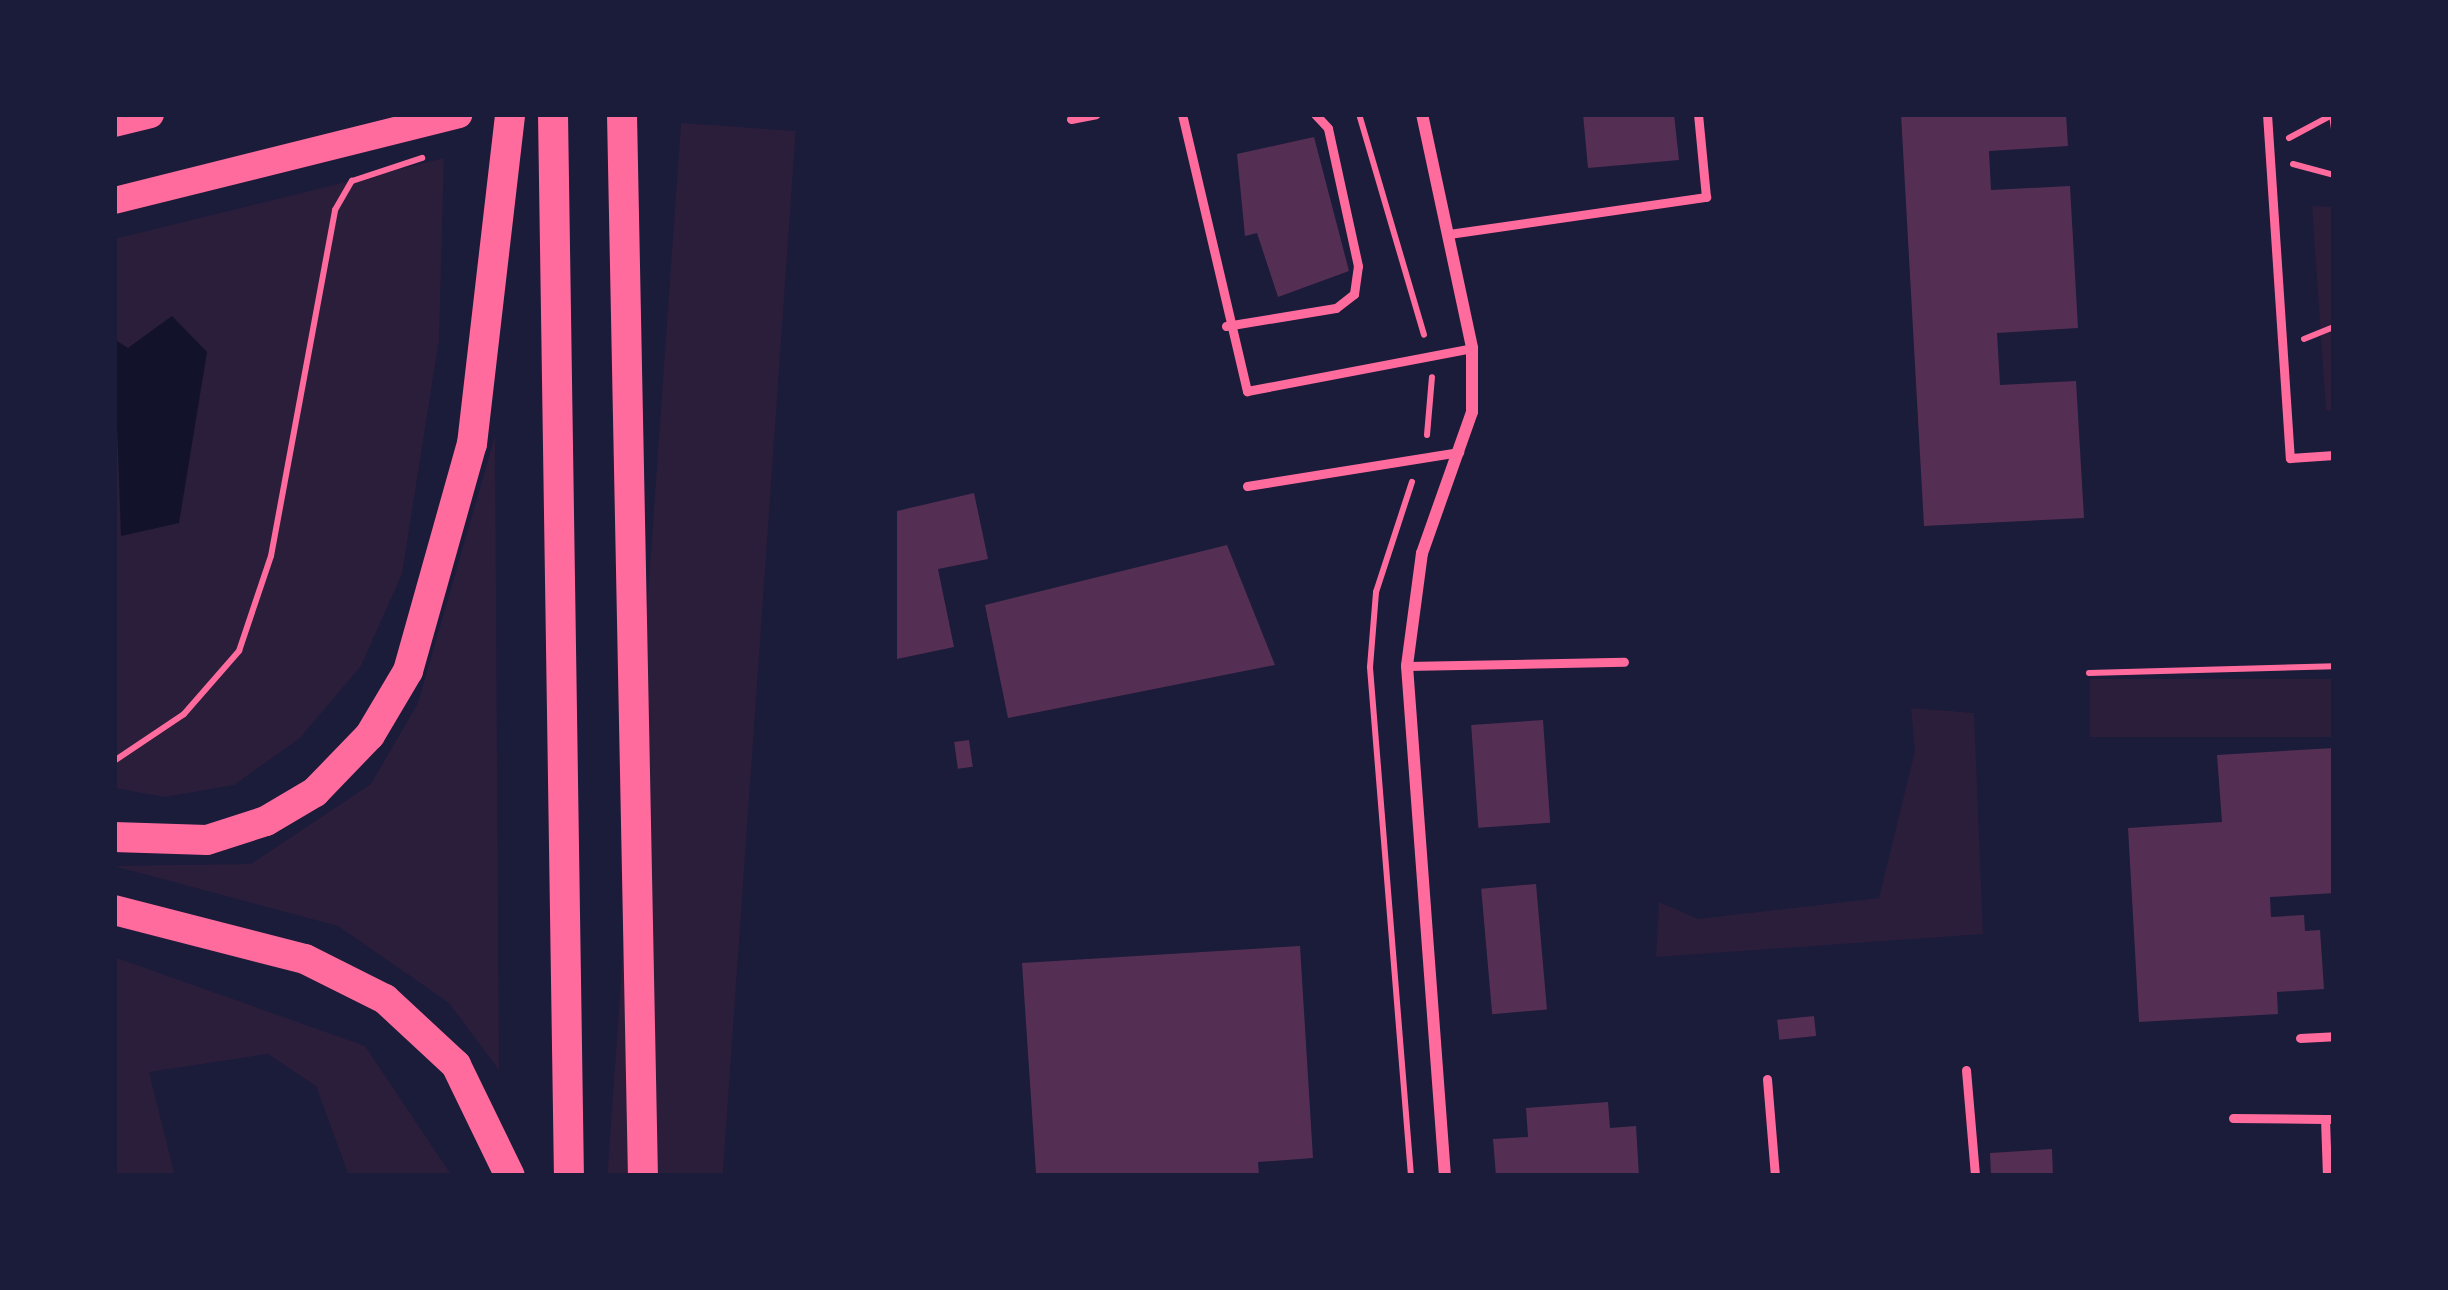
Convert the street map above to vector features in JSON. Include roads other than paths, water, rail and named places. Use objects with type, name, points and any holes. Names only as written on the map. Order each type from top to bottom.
[{"type":"highway","points":[[114,837],[207,840],[266,821],[315,792],[370,736],[408,671],[472,444],[510,114]]},
{"type":"highway","points":[[622,117],[644,1176]]},
{"type":"highway","points":[[553,125],[569,1176]]},
{"type":"highway","points":[[114,910],[305,959],[385,999],[456,1065],[511,1176]]},
{"type":"main road","points":[[114,123],[150,114]]},
{"type":"main road","points":[[114,200],[458,114]]},
{"type":"street","points":[[1411,114],[1426,136]]},
{"type":"street","points":[[1422,114],[1472,348],[1459,452],[1423,553],[1407,666],[1445,1176]]},
{"type":"lane","points":[[1071,119],[1096,114]]},
{"type":"lane","points":[[1182,114],[1239,383],[1259,394],[1472,348]]},
{"type":"lane","points":[[1226,326],[1336,308],[1354,294],[1353,243],[1328,128],[1315,114]]},
{"type":"lane","points":[[1449,234],[1706,196],[1698,114]]},
{"type":"lane","points":[[2267,114],[2290,458],[2334,455]]},
{"type":"lane","points":[[1247,486],[1459,452]]},
{"type":"lane","points":[[1407,666],[1624,662]]},
{"type":"lane","points":[[2300,1038],[2334,1036]]},
{"type":"lane","points":[[1966,1070],[1976,1176]]},
{"type":"lane","points":[[1767,1079],[1775,1176]]},
{"type":"lane","points":[[2233,1118],[2329,1119],[2326,1176]]}]
